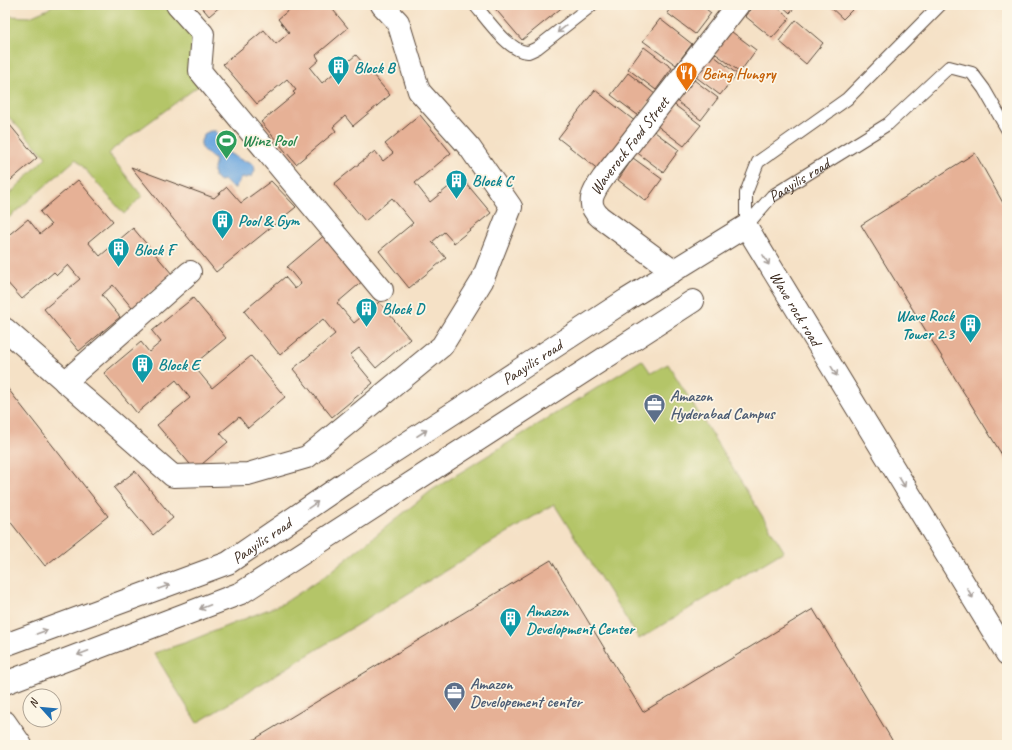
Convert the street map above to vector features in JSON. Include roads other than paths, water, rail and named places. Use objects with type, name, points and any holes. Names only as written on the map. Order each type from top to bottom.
[{"type":"street","points":[[177,5],[203,34],[200,71],[382,290]]},
{"type":"street","points":[[5,329],[173,476],[248,474],[307,457],[442,346],[482,281],[511,207],[470,148],[419,91],[398,22],[382,5]]},
{"type":"street","name":"Waverock Food Street","points":[[674,271],[593,212],[591,203],[595,190],[603,178],[738,5]]},
{"type":"street","name":"Paayilis road","points":[[5,645],[228,563],[344,483],[462,408],[626,300],[746,226]]},
{"type":"street","name":"Wave rock road","points":[[746,226],[1007,654]]},
{"type":"street","points":[[65,382],[190,272]]},
{"type":"street","name":"Paayilis road","points":[[5,683],[241,593],[693,301]]},
{"type":"street","points":[[228,563],[241,593]]},
{"type":"street","points":[[5,722],[21,745]]},
{"type":"lane","points":[[475,5],[505,40],[517,49],[528,52],[537,48],[592,5]]},
{"type":"lane","points":[[746,226],[746,193],[758,162],[847,99],[940,5]]},
{"type":"lane","name":"Paayilis road","points":[[746,226],[772,196],[888,124],[949,67],[972,73],[984,89],[1007,129]]},
{"type":"water","name":"Winz Pool","points":[[210,131],[216,131],[227,152],[254,165],[255,171],[252,176],[241,178],[235,188],[231,187],[224,180],[220,181],[215,178],[213,171],[215,165],[214,159],[203,150],[201,145],[204,134]]},
{"type":"place","name":"Block B","points":[[338,86]]},
{"type":"place","name":"Being Hungry","points":[[687,92]]},
{"type":"place","name":"Winz Pool","points":[[227,160]]},
{"type":"place","name":"Block C","points":[[457,200]]},
{"type":"place","name":"Pool & Gym","points":[[223,240]]},
{"type":"place","name":"Block F","points":[[119,268]]},
{"type":"place","name":"Block D","points":[[366,328]]},
{"type":"place","name":"Wave Rock Tower 2.3","points":[[970,344]]},
{"type":"place","name":"Block E","points":[[142,384]]},
{"type":"place","name":"Amazon Hyderabad Campus","points":[[655,424]]},
{"type":"place","name":"Amazon Development Center","points":[[510,638]]},
{"type":"place","name":"Amazon Developement center","points":[[454,712]]}]
